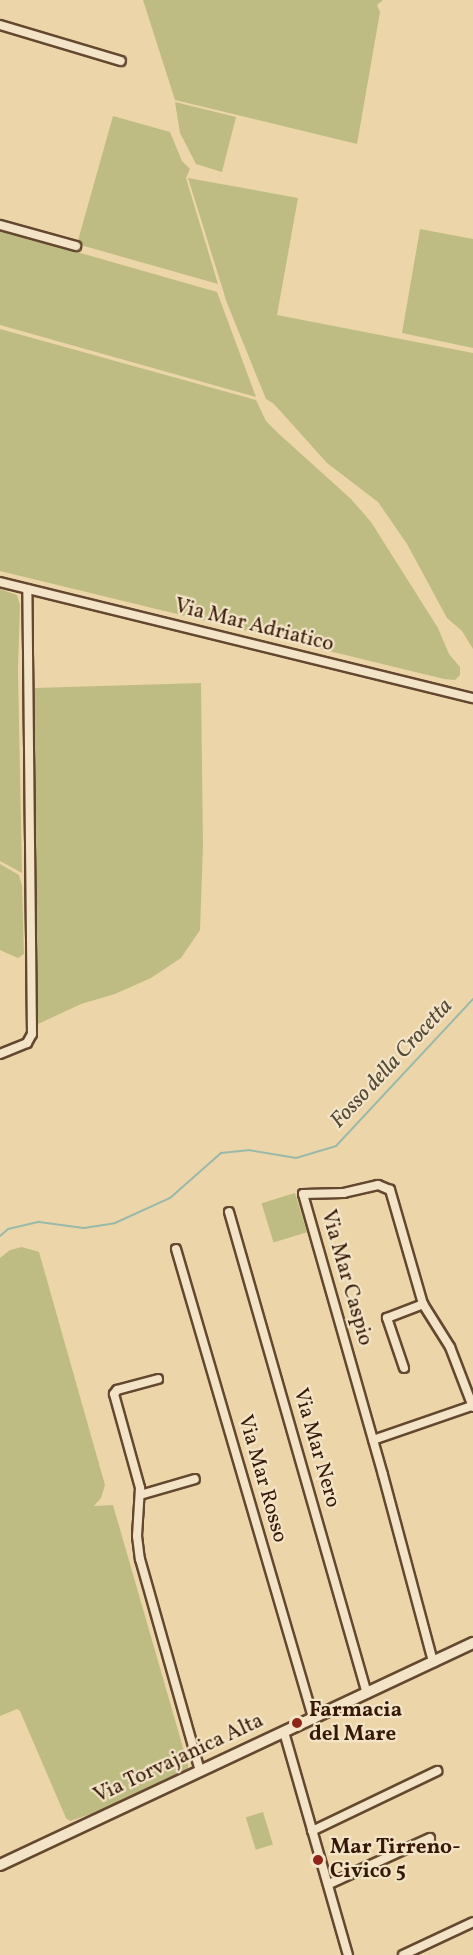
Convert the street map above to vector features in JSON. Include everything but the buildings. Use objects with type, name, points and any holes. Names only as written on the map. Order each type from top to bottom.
[{"type":"street","points":[[0,24],[121,61]]},
{"type":"street","points":[[0,225],[76,246]]},
{"type":"street","name":"Via Mar Adriatico","points":[[0,582],[473,698]]},
{"type":"street","points":[[0,1054],[27,1043],[32,1034],[27,589]]},
{"type":"street","name":"Via Mar Caspio","points":[[404,1368],[387,1318],[423,1304],[389,1189],[378,1185],[344,1193],[303,1194],[374,1440],[433,1662]]},
{"type":"street","name":"Via Mar Nero","points":[[229,1212],[367,1694]]},
{"type":"street","name":"Via Mar Rosso","points":[[176,1249],[313,1719]]},
{"type":"street","points":[[374,1440],[473,1407],[450,1347],[423,1304]]},
{"type":"street","points":[[158,1378],[117,1390],[114,1394],[140,1495],[139,1556],[200,1771]]},
{"type":"street","points":[[140,1495],[195,1479]]},
{"type":"street","name":"Via Torvajanica Alta","points":[[0,1865],[473,1643]]},
{"type":"street","points":[[284,1732],[348,1955]]},
{"type":"street","points":[[312,1831],[437,1771]]},
{"type":"street","points":[[329,1884],[430,1838]]},
{"type":"street","points":[[403,1955],[473,1922]]},
{"type":"shaded area","points":[[143,0],[383,0],[377,5],[380,12],[357,144],[175,100]]},
{"type":"shaded area","points":[[175,102],[236,117],[222,172],[196,164],[180,133]]},
{"type":"shaded area","points":[[113,116],[170,132],[182,161],[190,169],[186,178],[218,284],[77,244]]},
{"type":"shaded area","points":[[188,178],[298,198],[277,315],[473,353],[473,649],[462,631],[447,618],[407,544],[378,502],[327,463],[274,404],[266,399],[227,303]]},
{"type":"shaded area","points":[[420,229],[473,239],[473,348],[402,333]]},
{"type":"shaded area","points":[[0,230],[217,292],[256,397],[0,325]]},
{"type":"shaded area","points":[[0,329],[256,400],[266,421],[351,499],[371,522],[438,628],[449,654],[460,667],[460,675],[455,680],[444,679],[0,571]]},
{"type":"shaded area","points":[[0,589],[17,595],[20,605],[18,670],[22,873],[0,861]]},
{"type":"shaded area","points":[[201,683],[203,846],[200,930],[181,958],[151,978],[115,994],[81,1004],[38,1024],[34,834],[35,688]]},
{"type":"shaded area","points":[[0,864],[19,875],[22,886],[24,954],[18,958],[0,950]]},
{"type":"shaded area","points":[[295,1193],[307,1232],[274,1242],[262,1203]]},
{"type":"shaded area","points":[[22,1247],[39,1252],[105,1485],[101,1498],[94,1506],[113,1505],[189,1775],[70,1821],[66,1818],[20,1711],[17,1709],[0,1716],[0,1258],[10,1250]]},
{"type":"shaded area","points":[[263,1812],[273,1845],[256,1850],[246,1817]]},
{"type":"waterway","name":"Fosso della Crocetta","points":[[0,1236],[8,1229],[39,1222],[84,1228],[115,1223],[170,1198],[221,1153],[248,1150],[296,1158],[336,1146],[473,999]]},
{"type":"place","name":"Farmacia del Mare","points":[[297,1723]]},
{"type":"place","name":"Mar Tirreno- Civico 5","points":[[318,1860]]}]
